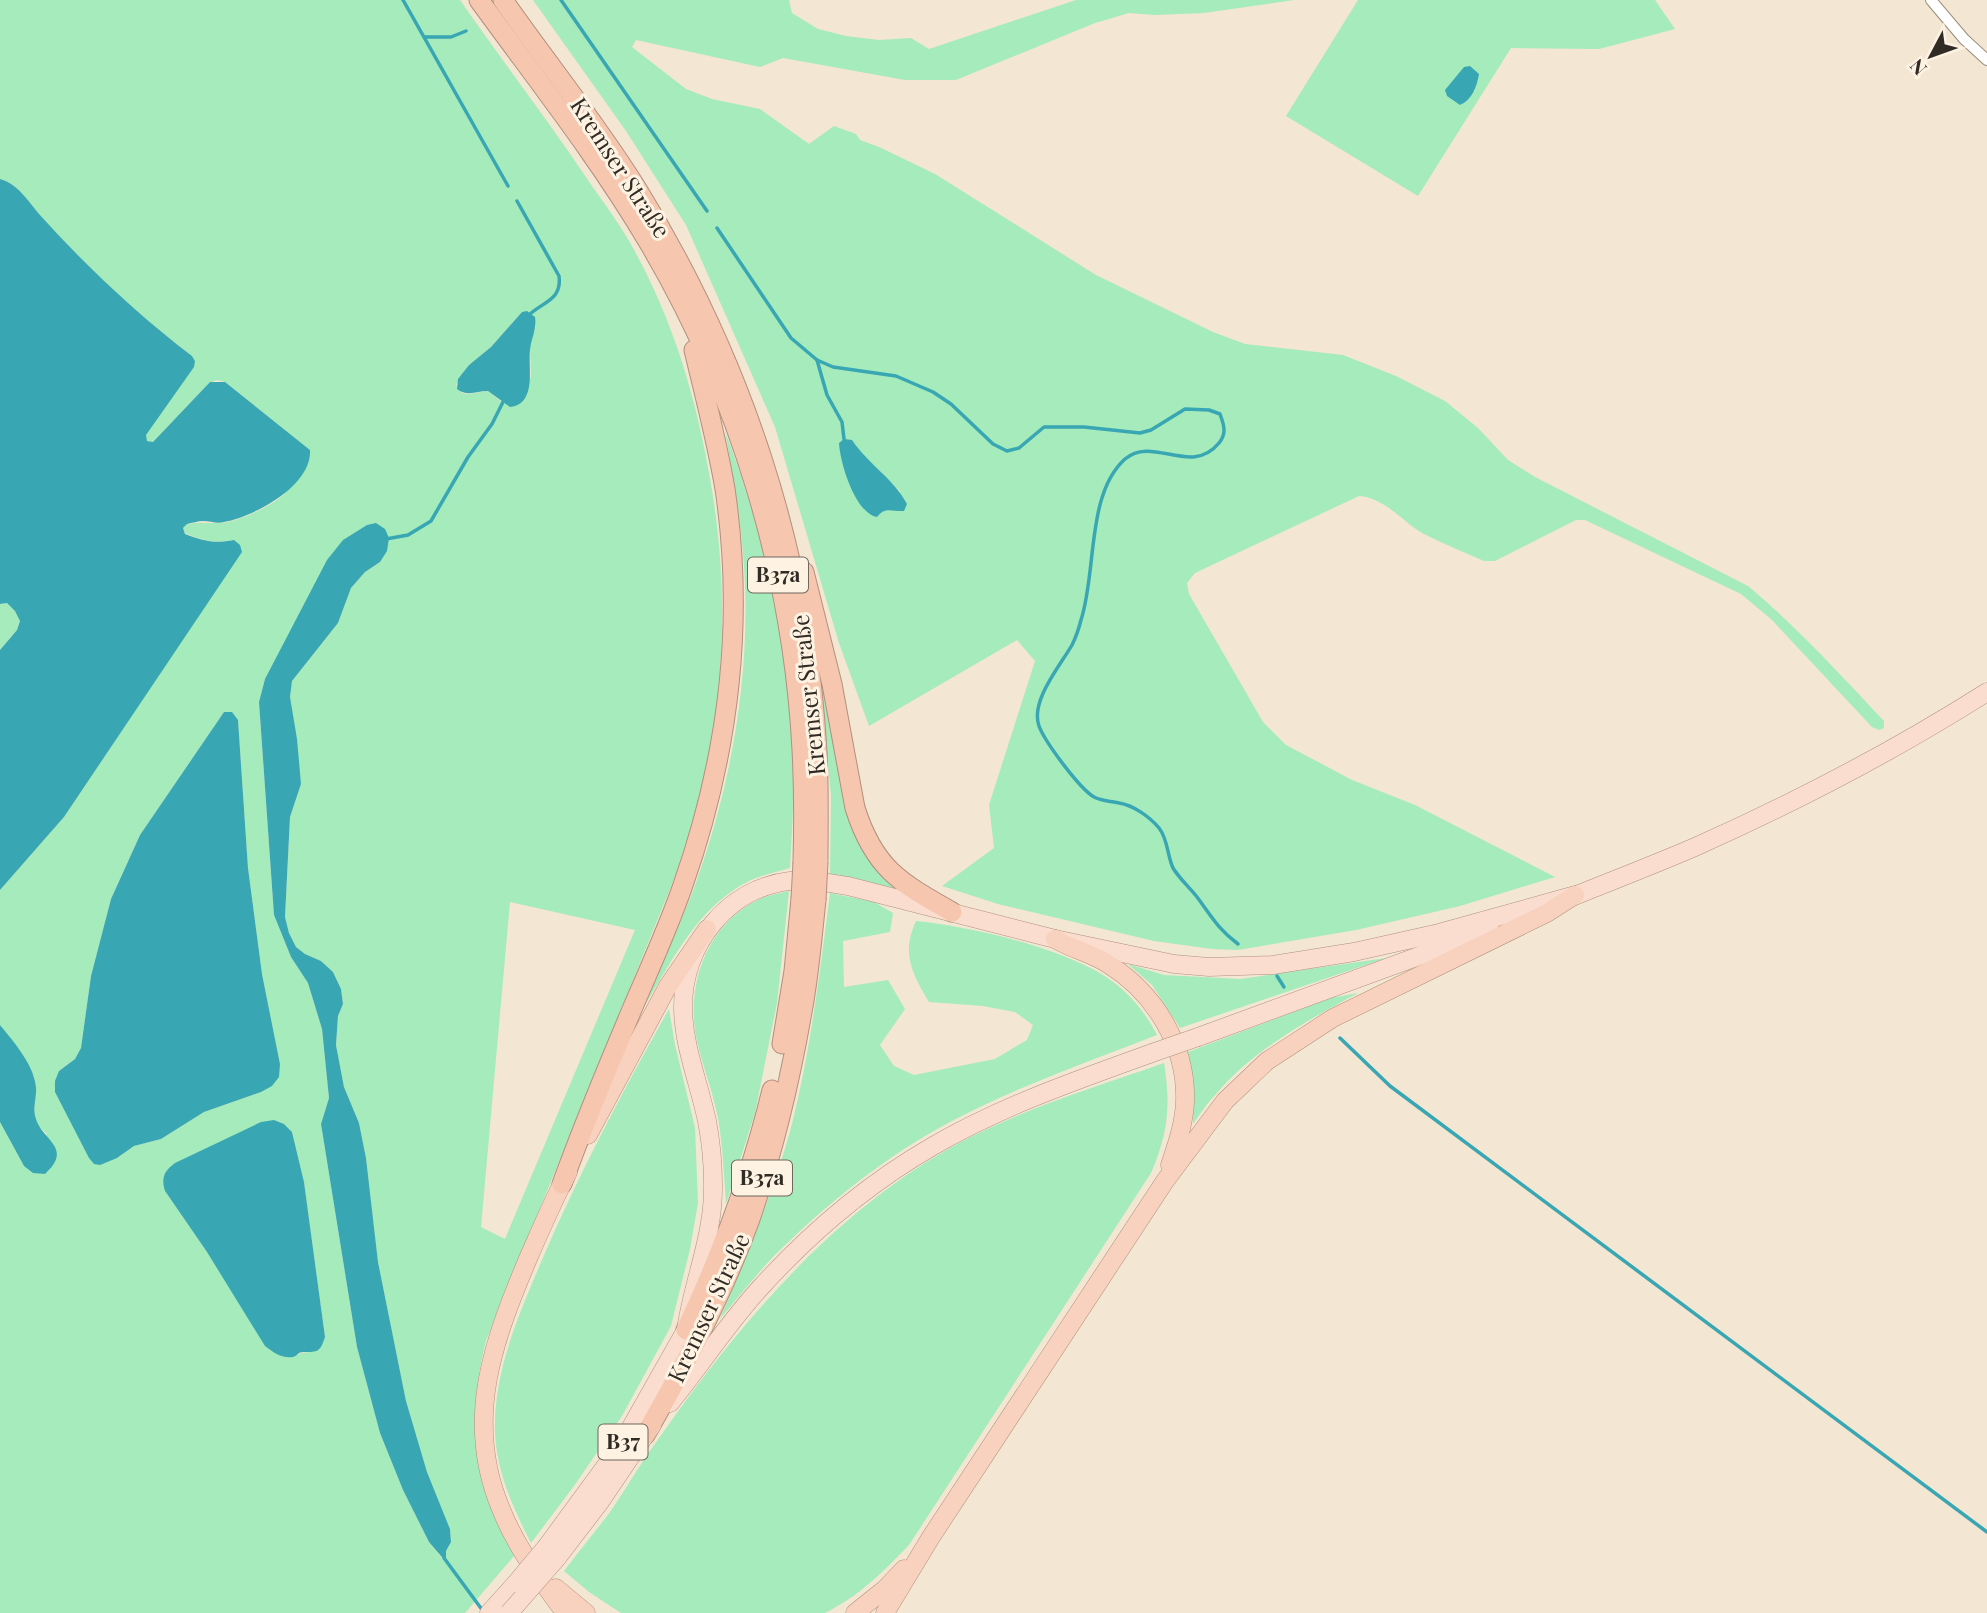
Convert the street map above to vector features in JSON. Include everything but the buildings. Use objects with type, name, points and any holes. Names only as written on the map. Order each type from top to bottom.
[{"type":"highway","name":"Kremser Straße","points":[[480,0],[662,248],[682,304],[715,375],[741,443],[779,578],[789,632],[801,737],[811,862]]},
{"type":"highway","name":"Kremser Straße","points":[[502,0],[608,145],[662,248],[718,342],[756,436],[788,556],[806,649],[817,751],[800,1023],[778,1123],[750,1219],[704,1327],[645,1434]]},
{"type":"highway","points":[[565,1613],[519,1546],[499,1507],[486,1461],[483,1437],[484,1391],[506,1312],[562,1184],[588,1111],[682,887],[707,810],[725,722],[734,627],[725,489],[682,304]]},
{"type":"highway","points":[[756,436],[766,455],[805,574],[825,651],[855,807],[862,828],[870,845],[894,876],[907,887],[952,912]]},
{"type":"highway","points":[[885,1613],[1164,1181],[1225,1101],[1244,1081],[1289,1045],[1333,1018],[1547,913],[1576,895]]},
{"type":"highway","name":"Kremser Straße","points":[[686,1330],[733,1218],[764,1122],[786,1025],[808,900]]},
{"type":"highway","points":[[562,1184],[668,986],[706,929]]},
{"type":"highway","points":[[1055,939],[1090,954],[1125,976],[1152,1002],[1168,1027],[1181,1066],[1185,1102],[1178,1140],[1164,1181]]},
{"type":"highway","points":[[855,1613],[885,1588],[932,1537]]},
{"type":"highway","points":[[519,1546],[553,1584],[586,1613]]},
{"type":"main road","points":[[645,1434],[761,1287],[828,1221],[861,1194],[931,1147],[964,1129],[1052,1090],[1488,931],[1685,851],[1782,806],[1883,753],[1987,692]]},
{"type":"main road","points":[[686,1330],[688,1312],[706,1251],[713,1186],[707,1122],[685,1032],[683,1007],[689,968],[706,929],[741,898],[773,884],[815,881],[848,886],[1055,939],[1174,964],[1209,967],[1273,965],[1392,944],[1576,895]]},
{"type":"main road","name":"B37","points":[[509,1613],[552,1552],[621,1444],[686,1330]]},
{"type":"main road","name":"B37","points":[[489,1613],[600,1502],[645,1434]]},
{"type":"street","points":[[1931,0],[1964,40],[1987,60]]},
{"type":"green space","points":[[0,0],[460,0],[613,216],[646,272],[677,347],[693,399],[715,508],[722,617],[714,723],[704,777],[672,884],[486,1341],[476,1398],[477,1451],[490,1503],[515,1555],[465,1613],[0,1613],[0,1122],[24,1166],[47,1134],[38,1126],[34,1117],[34,1076],[0,1025],[0,890],[64,817],[241,552],[234,540],[203,540],[185,533],[183,528],[187,524],[235,520],[273,503],[289,489],[310,450],[225,382],[217,380],[209,383],[153,442],[147,441],[145,435],[195,361],[94,271],[17,189],[0,179]],"holes":[[[522,312],[536,325],[530,346],[531,377],[503,403],[488,391],[462,393],[456,385],[469,365],[491,347]],[[389,538],[380,562],[365,572],[351,588],[338,623],[292,681],[290,697],[301,784],[290,817],[285,917],[296,947],[321,961],[333,972],[341,989],[343,1004],[338,1016],[336,1045],[344,1087],[359,1123],[366,1158],[378,1262],[406,1401],[427,1472],[450,1529],[451,1542],[446,1551],[445,1562],[429,1542],[403,1490],[380,1433],[357,1347],[321,1124],[329,1098],[322,1029],[308,983],[291,957],[274,915],[259,702],[265,679]],[[224,712],[238,720],[248,868],[262,974],[280,1064],[261,1092],[204,1112],[161,1139],[134,1146],[117,1158],[59,1071],[75,1059],[81,1048],[91,976],[111,899],[140,835]],[[510,902],[635,930],[505,1239],[481,1227]],[[274,1120],[284,1124],[292,1132],[304,1182],[325,1337],[319,1348],[292,1357],[207,1252],[165,1191]]]},
{"type":"green space","points":[[533,0],[789,0],[792,13],[818,29],[879,40],[911,38],[929,49],[1076,0],[1294,0],[1204,13],[1129,13],[1095,23],[956,80],[905,80],[783,58],[760,67],[636,40],[632,47],[686,89],[712,99],[760,109],[809,144],[834,126],[856,134],[860,140],[935,174],[1096,275],[1213,332],[1245,344],[1343,355],[1396,376],[1445,401],[1478,428],[1508,460],[1535,477],[1748,586],[1835,668],[1884,721],[1884,728],[1879,730],[1872,727],[1771,619],[1741,594],[1585,520],[1576,520],[1495,561],[1484,561],[1424,534],[1377,501],[1359,496],[1195,573],[1187,583],[1189,594],[1263,722],[1286,745],[1352,780],[1415,805],[1555,877],[1460,906],[1356,930],[1238,950],[1154,941],[998,904],[942,886],[994,848],[989,805],[1035,661],[1017,640],[869,726],[839,643],[775,427],[686,225],[626,131]],"holes":[[[852,440],[861,455],[900,491],[899,511],[890,509],[881,512]]]},
{"type":"green space","points":[[1358,0],[1655,0],[1675,29],[1599,49],[1511,48],[1418,196],[1286,116]]},
{"type":"green space","points":[[725,431],[741,475],[766,565],[784,658],[792,752],[790,868],[749,881],[716,904],[689,935],[646,1004],[706,854],[726,778],[740,701],[744,662],[744,565],[738,507]]},
{"type":"green space","points":[[7,603],[15,610],[20,621],[17,630],[0,650],[0,604]]},
{"type":"green space","points":[[817,652],[846,810],[866,855],[888,883],[898,891],[830,874],[831,796]]},
{"type":"green space","points":[[789,891],[777,1003],[755,1113],[726,1204],[718,1118],[694,1020],[697,979],[713,941],[725,925],[740,911],[758,900]]},
{"type":"green space","points":[[830,893],[874,902],[893,913],[890,932],[843,941],[844,987],[888,980],[905,1009],[880,1045],[894,1066],[914,1075],[995,1059],[1027,1040],[1033,1025],[1015,1012],[983,1006],[929,1002],[913,972],[909,953],[916,921],[1013,939],[1083,965],[1103,975],[1127,994],[1147,1017],[1157,1035],[1000,1097],[950,1122],[902,1151],[856,1183],[792,1238],[765,1265],[720,1319],[750,1247],[792,1124],[810,1038]]},
{"type":"green space","points":[[1386,958],[1180,1028],[1152,985],[1128,964],[1164,975],[1240,979]]},
{"type":"green space","points":[[1358,993],[1301,1025],[1247,1063],[1213,1097],[1193,1124],[1193,1080],[1188,1052],[1331,998]]},
{"type":"green space","points":[[669,1009],[695,1128],[698,1203],[671,1326],[622,1416],[531,1543],[507,1490],[496,1448],[496,1410],[503,1366],[525,1301],[556,1228],[586,1164]]},
{"type":"green space","points":[[1164,1063],[1166,1119],[1161,1145],[1151,1173],[909,1545],[870,1583],[825,1613],[621,1613],[564,1571],[610,1512],[688,1398],[755,1313],[830,1236],[871,1201],[915,1170],[985,1130],[1061,1099]]},
{"type":"water","points":[[1470,66],[1479,74],[1478,79],[1471,96],[1460,105],[1447,96],[1445,90],[1464,67]]},
{"type":"water","points":[[0,179],[17,189],[94,271],[195,361],[194,367],[146,435],[147,441],[153,442],[210,382],[225,382],[310,450],[302,476],[292,487],[265,506],[237,519],[221,523],[199,521],[183,528],[185,534],[203,540],[234,540],[240,545],[242,552],[64,817],[0,890],[0,650],[17,630],[20,621],[7,603],[0,604]]},
{"type":"water","points":[[527,311],[535,317],[535,330],[530,350],[528,392],[524,399],[510,407],[488,391],[468,393],[457,389],[458,379],[469,365],[491,347],[522,312]]},
{"type":"water","points":[[844,439],[852,440],[902,495],[907,504],[904,511],[886,511],[877,517],[862,507],[850,486],[842,462],[839,443]]},
{"type":"water","points":[[376,523],[385,529],[389,538],[387,551],[380,562],[365,572],[351,588],[338,623],[292,681],[290,697],[301,784],[290,817],[285,917],[296,947],[321,961],[333,972],[341,989],[343,1004],[338,1016],[336,1045],[344,1087],[359,1123],[366,1158],[378,1262],[406,1401],[427,1472],[450,1529],[451,1542],[446,1551],[446,1562],[429,1542],[403,1490],[380,1433],[357,1347],[321,1124],[329,1098],[322,1029],[308,983],[291,957],[274,915],[259,702],[265,679],[327,560],[343,540],[367,525]]},
{"type":"water","points":[[224,712],[232,712],[238,720],[248,868],[262,974],[280,1064],[279,1077],[272,1086],[261,1092],[204,1112],[161,1139],[134,1146],[117,1158],[100,1165],[94,1164],[55,1092],[55,1081],[59,1071],[75,1059],[81,1048],[91,976],[111,899],[140,835]]},
{"type":"water","points":[[0,1025],[32,1070],[36,1087],[36,1119],[54,1145],[57,1157],[45,1174],[33,1173],[24,1166],[0,1122]]},
{"type":"water","points":[[274,1120],[284,1124],[292,1132],[304,1182],[325,1337],[318,1350],[300,1352],[289,1357],[265,1346],[207,1252],[165,1191],[163,1182],[166,1172],[175,1163],[261,1122]]},
{"type":"waterway","points":[[403,0],[508,186]]},
{"type":"waterway","points":[[561,0],[707,211]]},
{"type":"waterway","points":[[425,37],[451,37],[466,31]]},
{"type":"waterway","points":[[517,201],[559,276],[555,295],[530,314]]},
{"type":"waterway","points":[[717,228],[791,338],[817,360],[833,367],[896,376],[933,392],[951,404],[993,444],[1007,451],[1019,448],[1044,427],[1084,427],[1140,433],[1151,430],[1185,409],[1209,410],[1220,414],[1224,425],[1223,436],[1208,452],[1184,457],[1160,452],[1136,453],[1125,459],[1113,474],[1098,512],[1086,600],[1079,626],[1072,645],[1042,695],[1037,716],[1048,743],[1088,792],[1097,798],[1135,809],[1159,828],[1175,872],[1220,927],[1238,944]]},
{"type":"waterway","points":[[817,360],[827,395],[842,422],[844,439]]},
{"type":"waterway","points":[[386,539],[408,535],[431,521],[468,457],[492,424],[504,400]]},
{"type":"waterway","points":[[1277,976],[1284,987]]},
{"type":"waterway","points":[[1340,1038],[1390,1086],[1987,1532]]},
{"type":"waterway","points":[[444,1558],[483,1611]]}]
